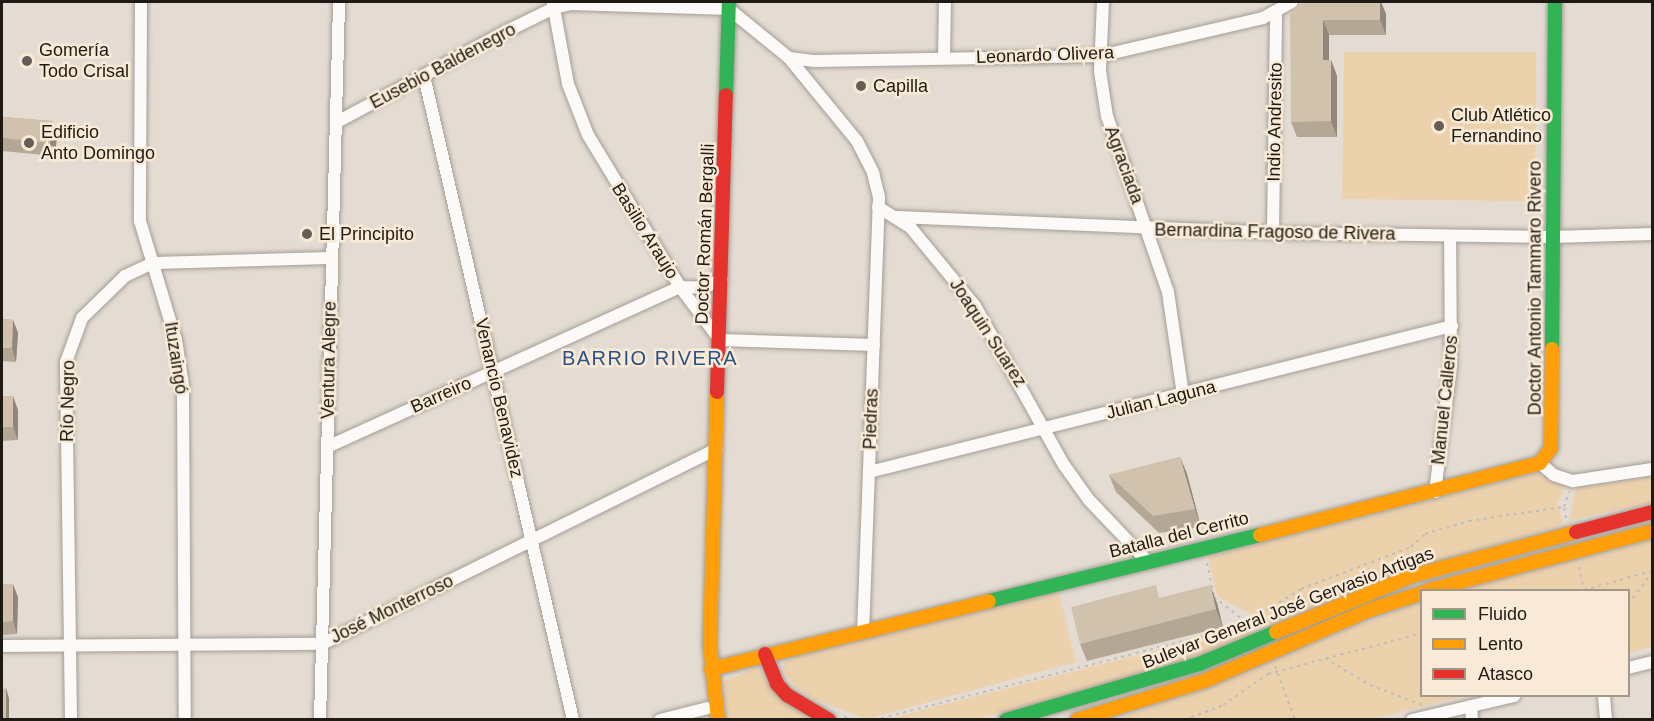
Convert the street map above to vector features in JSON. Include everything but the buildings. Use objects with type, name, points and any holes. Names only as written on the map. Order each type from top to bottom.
[{"type":"street","name":"Ituzaingó","points":[[141,2],[138,184],[143,240],[153,263],[176,340],[183,386],[185,720]]},
{"type":"street","name":"Ventura Alegre","points":[[321,720],[339,2]]},
{"type":"street","points":[[944,58],[945,2]]},
{"type":"street","name":"Agraciada","points":[[1103,2],[1100,56],[1103,94],[1113,138],[1148,229],[1168,292],[1183,395]]},
{"type":"street","name":"Leonardo Olivera","points":[[789,58],[1100,56],[1276,12],[1292,2]]},
{"type":"street","name":"Doctor Antonio Tammaro Rivero","points":[[1540,463],[1551,448],[1555,2]]},
{"type":"street","name":"Eusebio Baldenegro","points":[[337,122],[553,5],[729,5]]},
{"type":"street","name":"Basilio Araujo","points":[[553,5],[568,84],[588,135],[680,287],[720,340]]},
{"type":"street","points":[[729,5],[789,58],[857,141],[873,173],[878,207]]},
{"type":"street","name":"Doctor Román Bergalli","points":[[709,714],[729,5]]},
{"type":"street","name":"Indio Andresito","points":[[1273,232],[1276,12]]},
{"type":"street","name":"Venancio Benavidez","points":[[424,76],[573,720]]},
{"type":"street","name":"Joaquin Suarez","points":[[878,207],[897,217],[975,306],[1012,366],[1043,429],[1089,500],[1147,561]]},
{"type":"street","name":"Piedras","points":[[863,631],[878,207]]},
{"type":"street","name":"Bernardina Fragoso de Rivera","points":[[897,217],[1148,229],[1450,236],[1552,237],[1653,234]]},
{"type":"street","name":"Manuel Calleros","points":[[1435,492],[1452,366],[1450,236]]},
{"type":"street","name":"Río Negro","points":[[71,720],[66,362],[69,346],[82,318],[102,295],[125,276],[153,263],[331,258]]},
{"type":"street","name":"Barreiro","points":[[327,447],[680,287],[704,288],[722,279]]},
{"type":"street","name":"Julian Laguna","points":[[869,472],[1452,326]]},
{"type":"street","points":[[720,340],[874,345]]},
{"type":"street","name":"José Monterroso","points":[[2,646],[322,644],[716,449]]},
{"type":"street","points":[[1540,463],[1554,476],[1573,481],[1653,469]]},
{"type":"street","name":"Batalla del Cerrito","points":[[711,676],[765,654],[1435,492],[1540,463]]},
{"type":"street","name":"Bulevar General José Gervasio Artigas","points":[[1006,720],[1199,664],[1412,576],[1653,512]]},
{"type":"street","name":"Bulevar General José Gervasio Artigas","points":[[1436,589],[1653,531]]},
{"type":"street","name":"Bulevar General José Gervasio Artigas","points":[[1077,720],[1107,715],[1204,681],[1362,614],[1420,594]]},
{"type":"street","points":[[765,654],[777,684],[787,695],[829,720]]},
{"type":"street","points":[[1630,668],[1653,662]]},
{"type":"street","name":"Doctor Román Bergalli","points":[[711,676],[718,720]]},
{"type":"street","points":[[1412,720],[1510,697]]},
{"type":"street","points":[[1604,697],[1606,720]]},
{"type":"street","points":[[1471,706],[1472,720]]},
{"type":"street","points":[[660,720],[709,714]]},
{"type":"path","points":[[874,720],[1207,635],[1246,622],[1301,589],[1411,547],[1425,534],[1469,521],[1564,507]]},
{"type":"path","points":[[1591,589],[1653,572]]},
{"type":"path","points":[[1630,603],[1653,572]]},
{"type":"path","points":[[1184,720],[1223,705],[1268,674],[1324,657],[1420,633]]},
{"type":"path","points":[[1324,657],[1370,685],[1441,713]]},
{"type":"shaded area","name":"Club Atlético Fernandino","points":[[1344,52],[1536,52],[1535,201],[1342,199]]},
{"type":"shaded area","points":[[1538,473],[1566,485],[1558,503],[1563,525],[1426,565],[1264,630],[1254,616],[1217,596],[1208,557]]},
{"type":"shaded area","points":[[1652,477],[1652,503],[1569,520],[1576,488]]},
{"type":"shaded area","points":[[1652,539],[1652,647],[1630,653],[1630,589],[1463,589]]},
{"type":"shaded area","points":[[1058,589],[1076,662],[867,719],[816,700],[797,688],[782,671],[784,663],[795,654]]},
{"type":"shaded area","points":[[1420,601],[1420,697],[1460,697],[1371,719],[1116,720]]},
{"type":"shaded area","points":[[1248,627],[1253,633],[1194,657],[1069,696],[975,719],[883,720]]},
{"type":"shaded area","points":[[758,667],[776,695],[813,719],[726,719],[724,681]]},
{"type":"traffic: fast","points":[[726,95],[729,2]]},
{"type":"traffic: fast","points":[[1552,349],[1555,2]]},
{"type":"traffic: fast","points":[[989,601],[1260,535]]},
{"type":"traffic: fast","points":[[1006,720],[1199,664],[1276,632]]},
{"type":"traffic: slow","points":[[1260,535],[1540,463],[1551,448],[1552,349]]},
{"type":"traffic: slow","points":[[717,392],[710,646],[718,720]]},
{"type":"traffic: slow","points":[[1433,589],[1652,531]]},
{"type":"traffic: slow","points":[[1276,632],[1412,576],[1576,532]]},
{"type":"traffic: slow","points":[[1077,720],[1204,681],[1370,610],[1420,594]]},
{"type":"traffic: slow","points":[[711,669],[989,601]]},
{"type":"traffic: jam","points":[[717,392],[726,95]]},
{"type":"traffic: jam","points":[[1576,532],[1652,512]]},
{"type":"traffic: jam","points":[[765,654],[777,684],[787,695],[829,720]]},
{"type":"place","name":"Gomería Todo Crisal","points":[[27,61]]},
{"type":"place","name":"Capilla","points":[[861,86]]},
{"type":"place","name":"Club Atlético Fernandino","points":[[1439,126]]},
{"type":"place","name":"Edificio Anto Domingo","points":[[29,143]]},
{"type":"place","name":"El Principito","points":[[307,234]]},
{"type":"district","name":"BARRIO RIVERA","points":[[650,358]]}]
